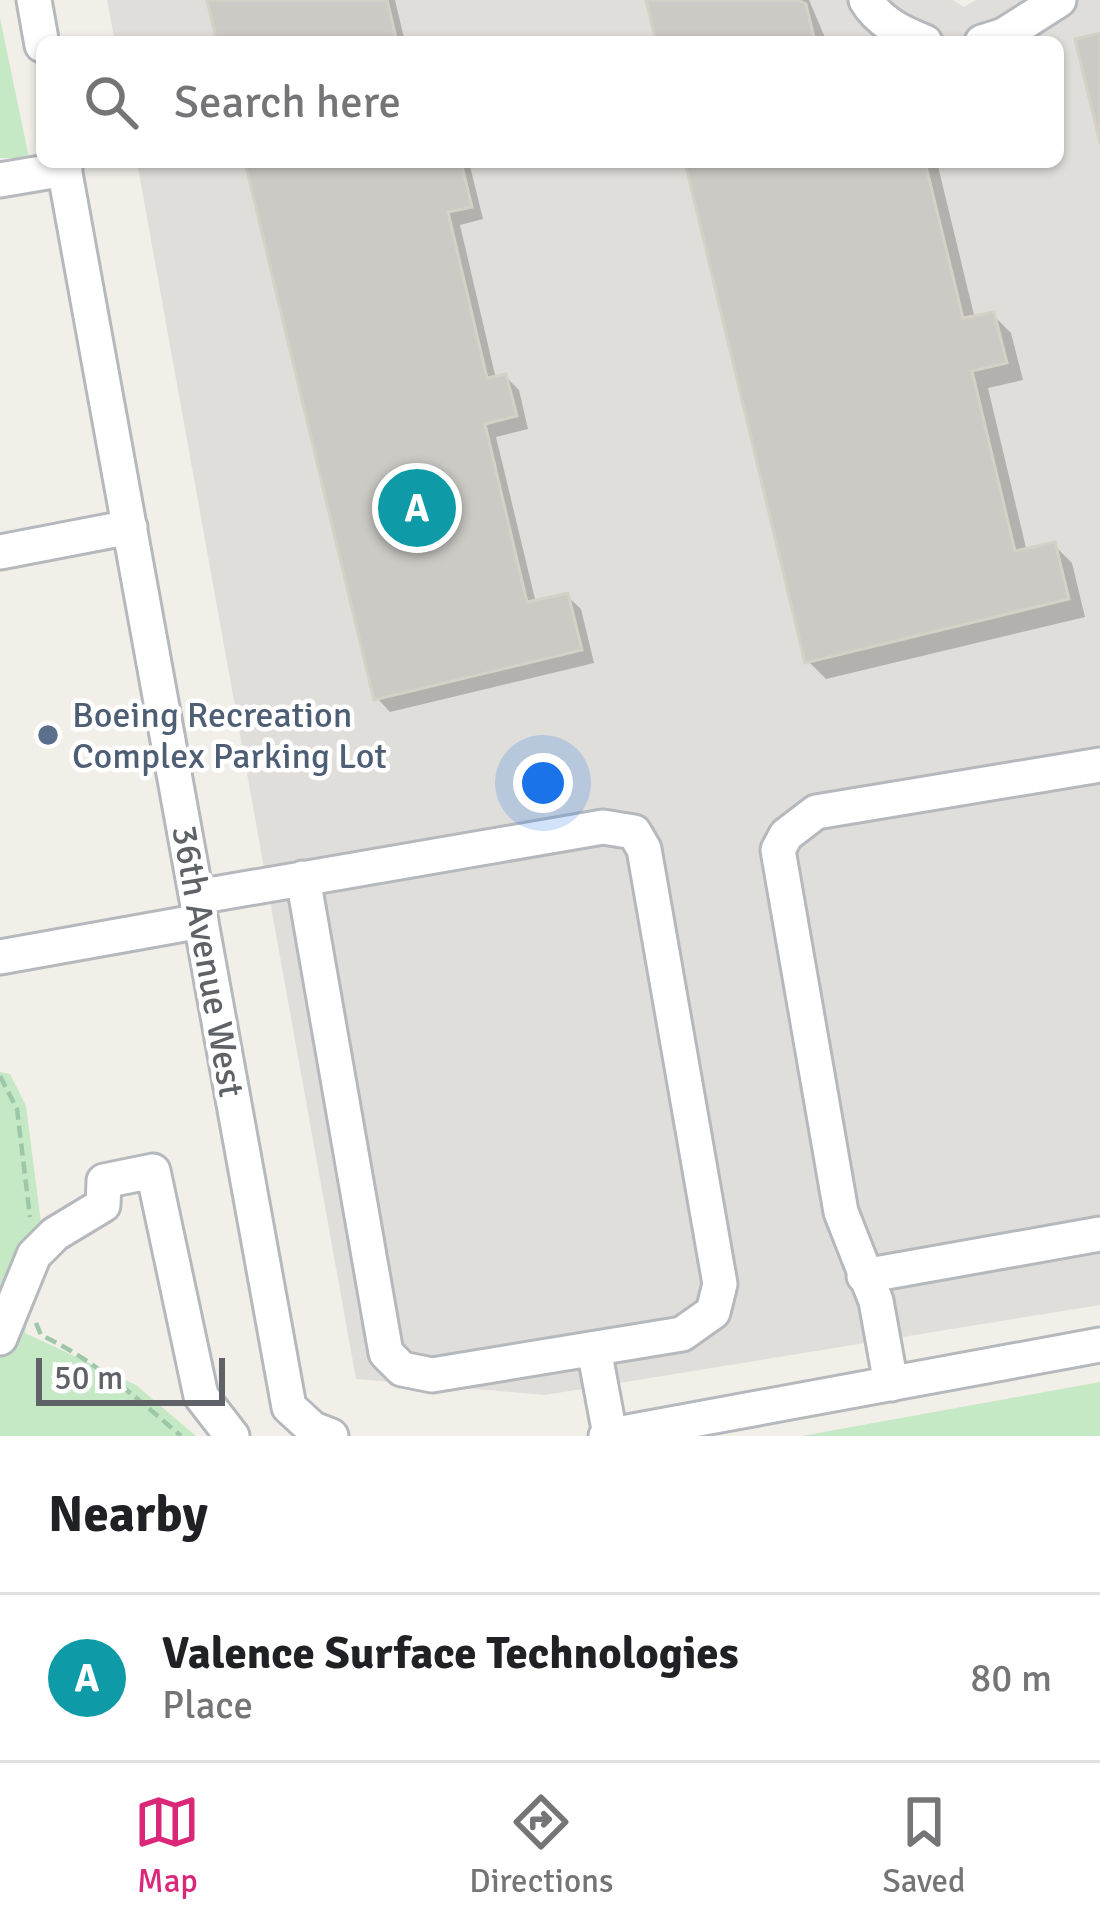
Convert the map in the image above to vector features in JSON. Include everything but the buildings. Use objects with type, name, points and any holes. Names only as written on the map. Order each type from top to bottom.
[{"type":"street","points":[[34,0],[40,36]]},
{"type":"street","points":[[866,0],[872,10],[908,36]]},
{"type":"street","points":[[1001,36],[1059,0]]},
{"type":"street","points":[[0,180],[51,168]]},
{"type":"street","name":"36th Avenue West","points":[[65,168],[289,1407],[313,1429],[331,1436]]},
{"type":"street","points":[[0,551],[130,527]]},
{"type":"street","points":[[891,1384],[876,1301],[841,1212],[778,850],[785,836],[817,812],[1100,765]]},
{"type":"street","points":[[0,957],[199,909],[303,878],[603,827],[634,832],[644,849],[720,1284],[713,1312],[682,1334],[432,1376],[402,1369],[386,1353],[303,878]]},
{"type":"street","points":[[0,1337],[34,1255],[55,1234],[103,1205],[104,1181],[153,1171],[201,1396],[232,1436]]},
{"type":"street","points":[[864,1276],[1100,1234]]},
{"type":"street","points":[[594,1349],[608,1436],[1100,1346]]},
{"type":"shaded area","points":[[107,0],[953,0],[964,7],[976,0],[1100,0],[1100,1305],[545,1395],[356,1379],[138,168],[1064,168],[1064,36],[114,36]]},
{"type":"green space","points":[[0,18],[29,158],[0,158]]},
{"type":"green space","points":[[0,1072],[10,1074],[26,1106],[41,1223],[25,1333],[136,1385],[196,1436],[0,1436]]},
{"type":"green space","points":[[1100,1382],[1100,1436],[802,1436]]},
{"type":"place","name":"Valence Surface Technologies","points":[[417,508]]},
{"type":"place","name":"Boeing Recreation Complex Parking Lot","points":[[48,735]]}]
